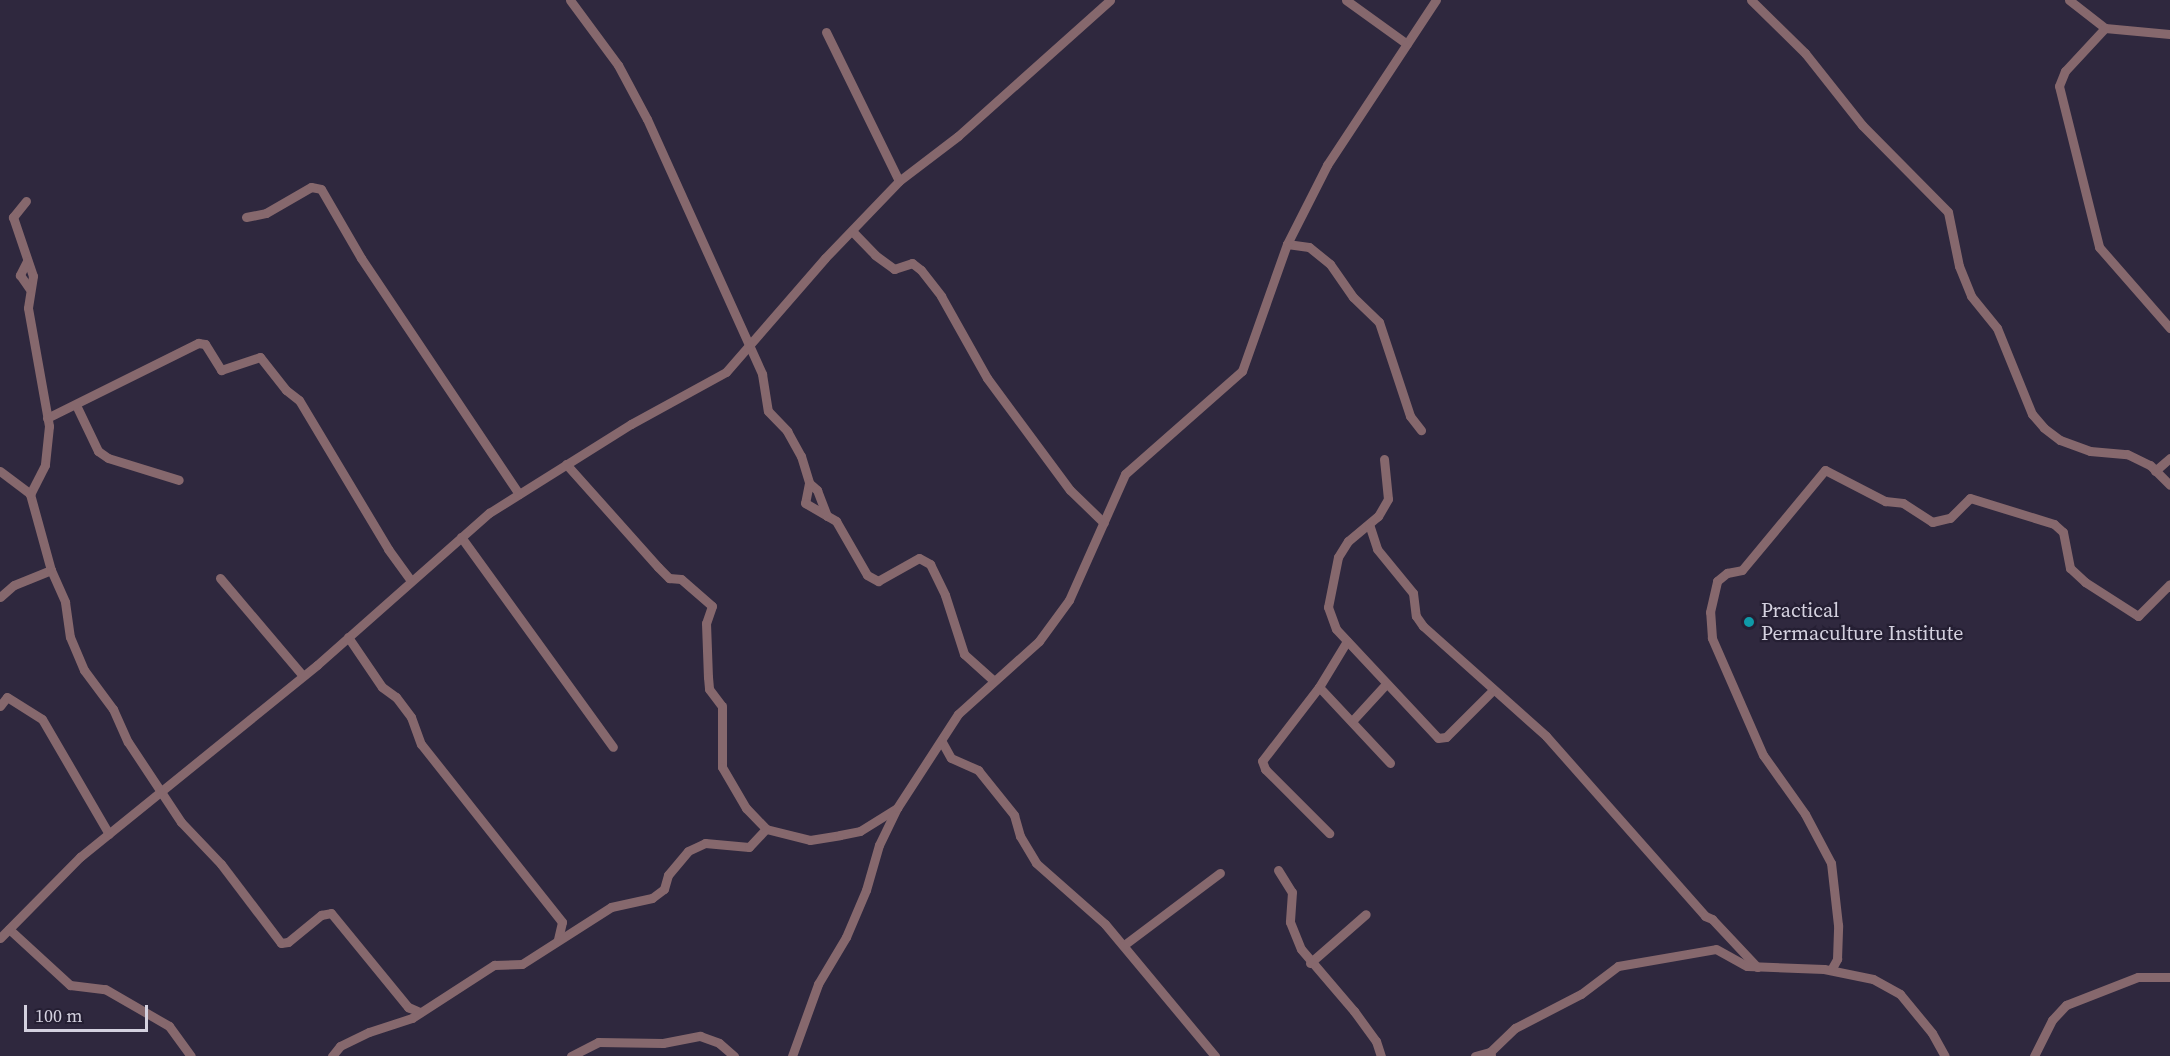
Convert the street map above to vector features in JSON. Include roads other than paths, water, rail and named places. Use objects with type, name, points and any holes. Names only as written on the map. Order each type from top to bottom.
[{"type":"street","points":[[570,0],[618,65],[648,119],[762,374],[768,411],[788,431],[809,483],[817,490],[827,516]]},
{"type":"street","points":[[0,938],[109,834],[303,676],[489,513],[566,464],[726,372],[899,181],[957,136],[1110,0]]},
{"type":"street","points":[[1346,0],[1407,44]]},
{"type":"street","points":[[792,1056],[818,984],[846,937],[879,845],[897,808],[942,742],[958,714],[993,679],[1039,641],[1069,600],[1125,474],[1242,371],[1287,244],[1327,165],[1436,0]]},
{"type":"street","points":[[1751,0],[1805,53],[1831,91],[1894,160],[1948,212],[1959,266],[1971,296],[1997,328],[2032,414],[2060,440],[2090,451],[2127,454],[2155,471],[2170,485]]},
{"type":"street","points":[[2069,0],[2105,28],[2149,29],[2170,34]]},
{"type":"street","points":[[2105,28],[2065,70],[2059,86],[2099,247],[2170,328]]},
{"type":"street","points":[[826,32],[899,181]]},
{"type":"street","points":[[246,217],[266,213],[311,187],[321,189],[361,258],[519,494]]},
{"type":"street","points":[[26,201],[13,217],[27,261],[20,275],[28,288],[47,418],[45,465],[30,494]]},
{"type":"street","points":[[852,231],[894,269],[912,263],[921,270],[941,296],[987,378],[1070,490],[1104,523]]},
{"type":"street","points":[[1287,244],[1309,247],[1330,264],[1353,297],[1379,322],[1410,416],[1421,430]]},
{"type":"street","points":[[47,418],[198,343],[205,344],[222,370],[256,357],[263,358],[284,388],[299,400],[411,581]]},
{"type":"street","points":[[76,405],[98,451],[179,480]]},
{"type":"street","points":[[2155,471],[2170,458]]},
{"type":"street","points":[[1384,459],[1388,499],[1369,524],[1348,541],[1338,557],[1328,607],[1336,629],[1438,738],[1446,737],[1493,690]]},
{"type":"street","points":[[566,464],[669,578],[681,579],[712,606],[706,623],[708,677],[709,689],[722,706],[722,767],[727,782],[766,829],[810,840],[860,831],[897,808]]},
{"type":"street","points":[[1832,970],[1837,959],[1839,926],[1831,863],[1805,813],[1763,755],[1712,638],[1710,612],[1717,581],[1727,573],[1742,570],[1826,470],[1885,501],[1903,503],[1932,522],[1950,518],[1970,498],[2054,524],[2063,532],[2070,568],[2085,582],[2138,616],[2170,584]]},
{"type":"street","points":[[0,471],[30,494],[51,570],[65,602],[70,637],[84,670],[113,709],[128,742],[162,790],[181,822],[221,864],[281,943],[288,942],[321,915],[331,913],[408,1007],[420,1012]]},
{"type":"street","points":[[809,483],[805,503],[836,521],[867,575],[878,581],[919,558],[930,564],[945,594],[964,654],[993,679]]},
{"type":"street","points":[[1369,524],[1377,549],[1413,593],[1416,615],[1493,690],[1546,736],[1705,916],[1712,919],[1757,967]]},
{"type":"street","points":[[461,537],[613,747]]},
{"type":"street","points":[[0,597],[14,585],[51,570]]},
{"type":"street","points":[[220,578],[303,676]]},
{"type":"street","points":[[348,637],[382,687],[396,697],[411,717],[421,744],[562,922],[558,940]]},
{"type":"street","points":[[1329,833],[1265,769],[1262,761],[1319,687],[1347,641]]},
{"type":"street","points":[[1353,720],[1386,684]]},
{"type":"street","points":[[1319,687],[1353,720],[1390,763]]},
{"type":"street","points":[[0,705],[7,697],[42,719],[109,834]]},
{"type":"street","points":[[942,742],[951,758],[978,770],[1014,815],[1020,836],[1036,863],[1124,945],[1215,1056]]},
{"type":"street","points":[[332,1056],[356,1038],[420,1012],[475,974],[494,965],[522,964],[558,940],[577,932],[611,908],[652,898],[664,889],[668,875],[688,851],[705,843],[749,846],[766,829]]},
{"type":"street","points":[[1278,870],[1293,892],[1290,922],[1310,963],[1335,986],[1376,1041],[1381,1056]]},
{"type":"street","points":[[1124,945],[1220,873]]},
{"type":"street","points":[[1310,963],[1366,914]]},
{"type":"street","points":[[9,929],[70,985],[105,989],[148,1011],[169,1026],[191,1056]]},
{"type":"street","points":[[1475,1056],[1491,1054],[1515,1028],[1581,994],[1631,961],[1716,949],[1747,966],[1832,970],[1873,979],[1900,994],[1932,1033],[1945,1056]]},
{"type":"street","points":[[2034,1056],[2052,1020],[2066,1005],[2138,977],[2170,977]]},
{"type":"street","points":[[571,1056],[598,1042],[663,1043],[700,1036],[719,1043],[734,1056]]},
{"type":"place","name":"Practical Permaculture Institute","points":[[1749,622]]}]
